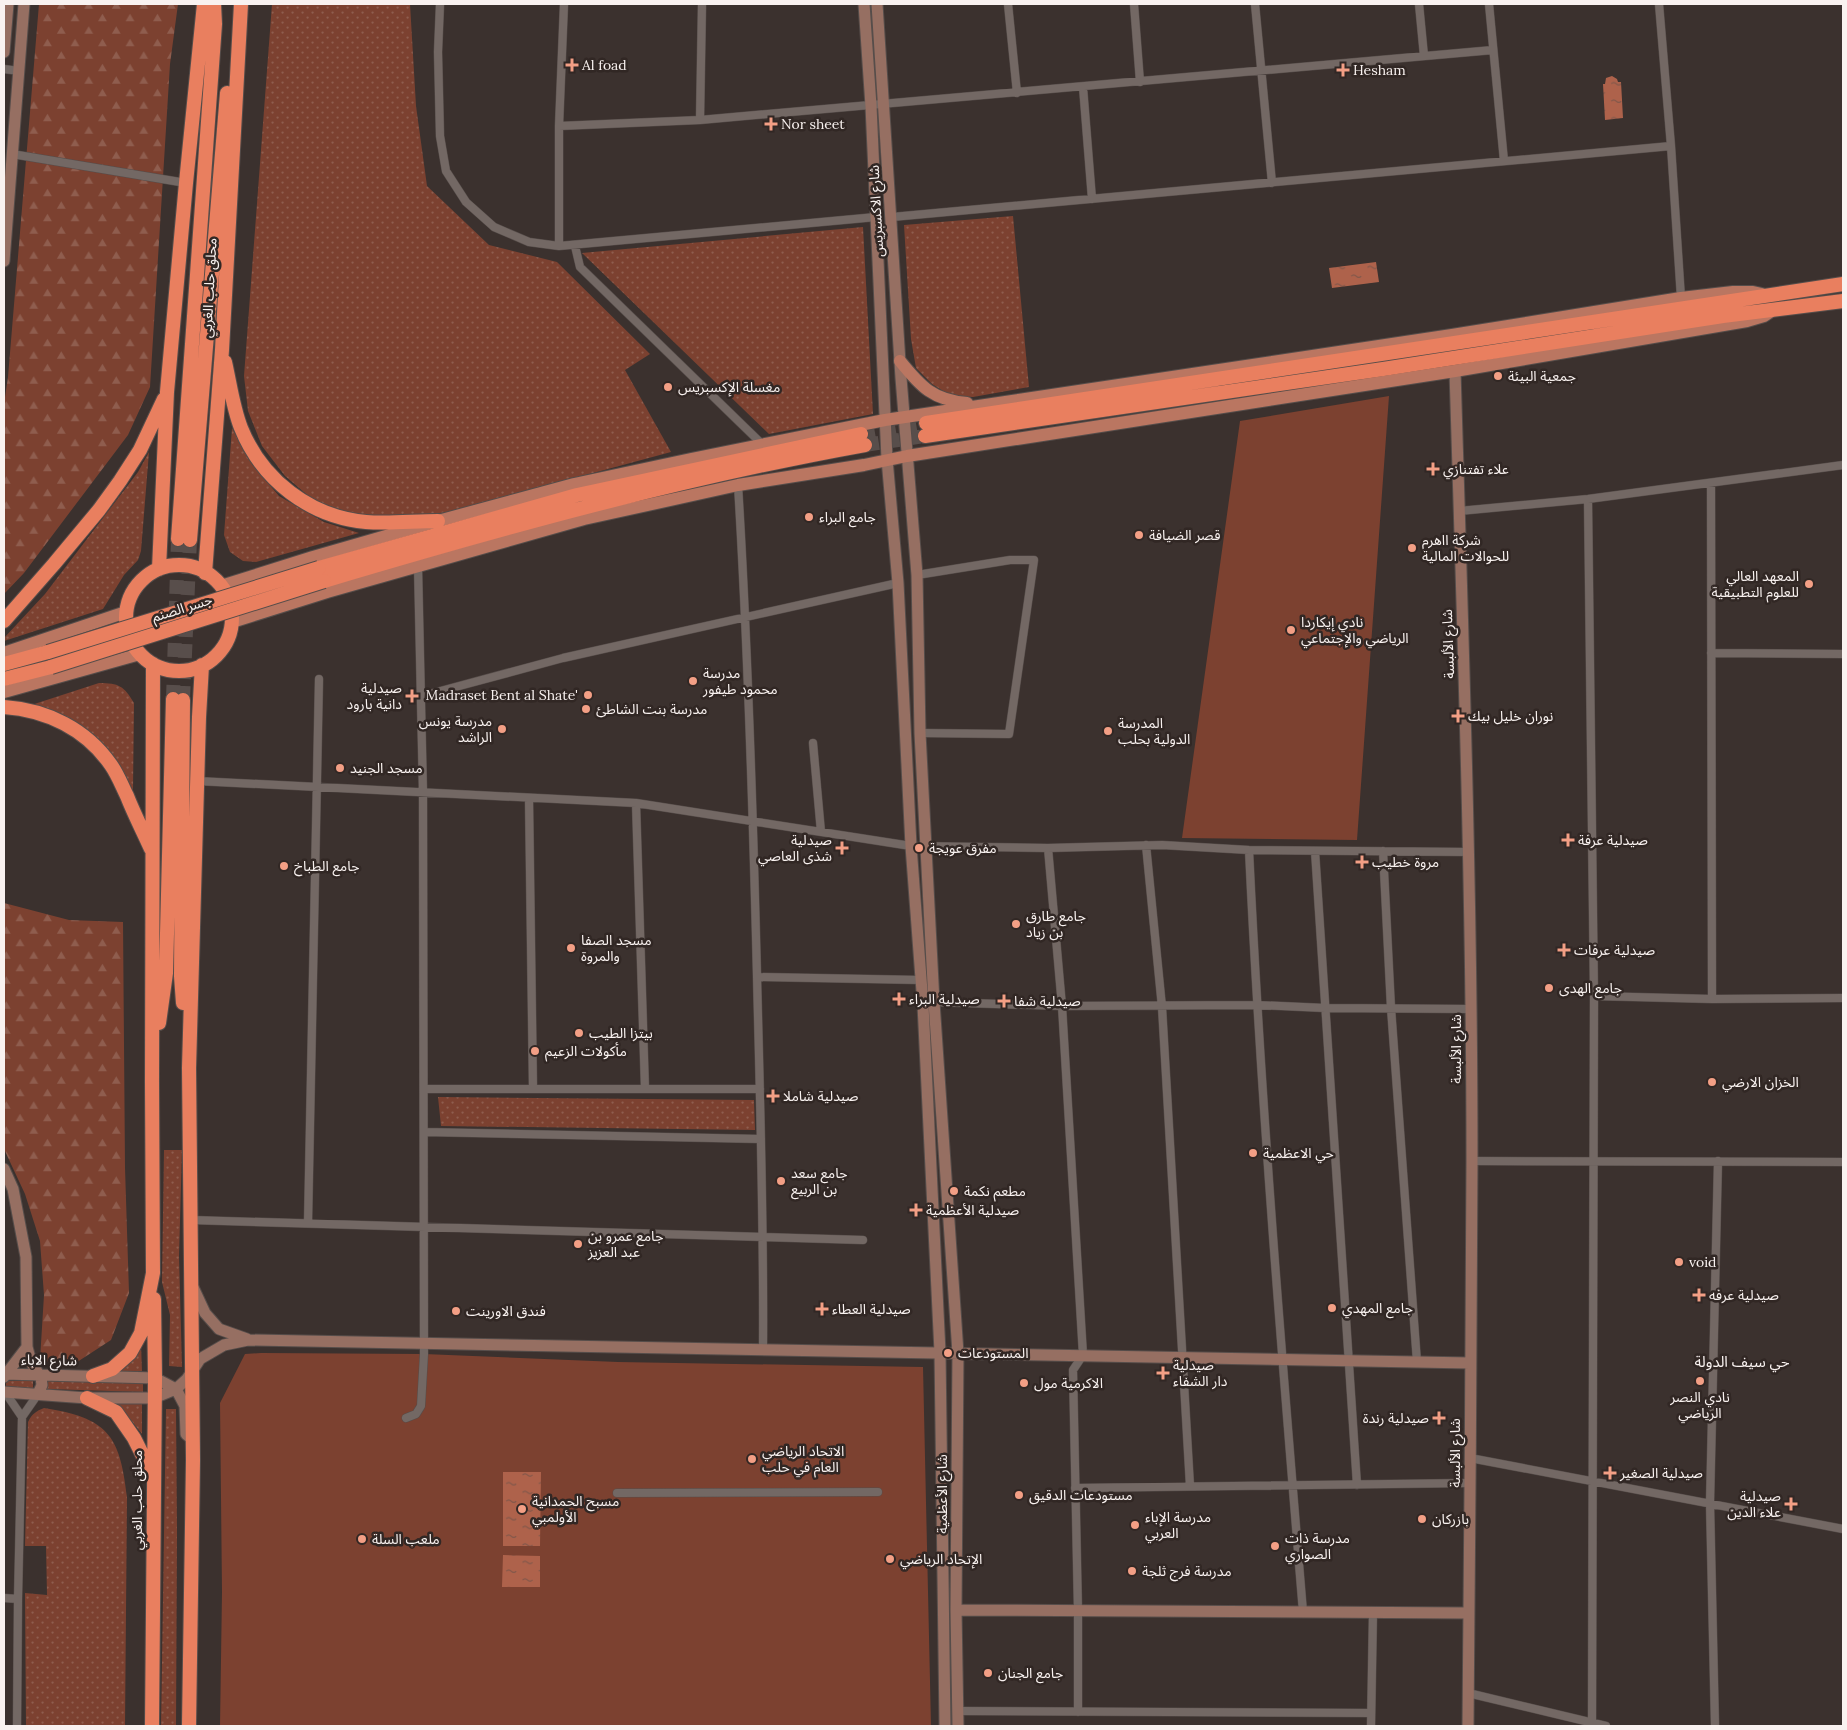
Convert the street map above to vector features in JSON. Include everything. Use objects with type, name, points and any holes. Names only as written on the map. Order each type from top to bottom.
[{"type":"highway","points":[[159,569],[167,392],[204,4]]},
{"type":"highway","points":[[214,4],[216,24],[184,540],[235,4]]},
{"type":"highway","name":"محلق حلب الغربي","points":[[206,573],[222,350],[241,4]]},
{"type":"highway","points":[[1774,303],[1843,284]]},
{"type":"highway","points":[[926,429],[1774,303],[1843,301]]},
{"type":"highway","points":[[222,350],[240,426],[247,442],[266,469],[290,492],[318,510],[350,520],[367,522],[438,521]]},
{"type":"highway","points":[[4,621],[99,510],[120,481],[140,450],[167,392]]},
{"type":"highway","points":[[863,440],[582,514],[322,575],[576,490],[863,440]]},
{"type":"highway","points":[[183,566],[206,573],[221,586],[228,600],[232,622],[224,644],[215,656],[202,665],[183,671],[172,670],[153,664],[140,654],[131,641],[126,627],[126,612],[130,598],[137,586],[147,576],[159,569],[183,566]]},
{"type":"highway","name":"جسر الصنم","points":[[4,664],[322,575]]},
{"type":"highway","name":"جسر الصنم","points":[[4,680],[51,667],[322,575]]},
{"type":"highway","points":[[93,1376],[112,1369],[130,1353],[141,1333],[153,1273],[153,664]]},
{"type":"highway","points":[[189,1726],[193,1371],[189,1068],[202,665]]},
{"type":"highway","points":[[152,1082],[166,973],[178,700],[181,976],[189,1068]]},
{"type":"highway","points":[[4,707],[26,709],[59,720],[88,740],[106,759],[120,780],[153,852]]},
{"type":"highway","name":"محلق حلب الغربي","points":[[152,1726],[155,1378],[153,1273]]},
{"type":"highway","points":[[86,1398],[116,1412],[134,1438],[154,1476]]},
{"type":"main road","points":[[221,586],[313,556],[438,521],[576,490],[691,459],[885,420],[1452,335],[1682,298],[1732,292],[1753,292],[1774,303],[1764,316],[1746,322],[1455,371],[886,459],[864,465],[738,485],[582,514],[232,622]]},
{"type":"main road","points":[[900,361],[916,381],[936,396],[952,402],[987,405]]},
{"type":"main road","points":[[4,653],[126,612]]},
{"type":"main road","points":[[4,692],[140,654]]},
{"type":"street","points":[[8,4],[4,53],[20,55]]},
{"type":"street","points":[[4,260],[24,4]]},
{"type":"street","points":[[440,4],[438,52],[440,136],[446,171],[466,202],[494,227],[529,242],[575,246],[876,217]]},
{"type":"street","points":[[559,246],[559,126],[564,4]]},
{"type":"street","points":[[700,120],[702,4]]},
{"type":"street","points":[[864,4],[871,106],[886,459],[898,583],[940,1352],[945,1726]]},
{"type":"street","name":"شارع الاكسبريس","points":[[877,4],[900,361],[917,575],[920,733],[926,846]]},
{"type":"street","points":[[1008,4],[1017,93]]},
{"type":"street","points":[[1134,4],[1140,82]]},
{"type":"street","points":[[1255,4],[1272,183]]},
{"type":"street","points":[[1419,4],[1424,56]]},
{"type":"street","points":[[1489,4],[1504,162]]},
{"type":"street","points":[[1658,4],[1682,298]]},
{"type":"street","points":[[559,126],[700,120],[885,105],[1493,50]]},
{"type":"street","points":[[4,69],[19,72]]},
{"type":"street","points":[[1083,87],[1092,199]]},
{"type":"street","points":[[892,217],[1671,146]]},
{"type":"street","points":[[12,154],[186,183]]},
{"type":"street","points":[[575,246],[580,267],[763,445]]},
{"type":"street","name":"شارع الألبسة","points":[[1455,371],[1469,852],[1471,1009],[1472,1161],[1468,1726]]},
{"type":"street","points":[[1459,511],[1588,499],[1843,465]]},
{"type":"street","points":[[1711,483],[1712,999]]},
{"type":"street","points":[[738,485],[746,618],[753,822],[764,1237],[763,1349]]},
{"type":"street","points":[[1588,499],[1594,996],[1591,1481],[1592,1724]]},
{"type":"street","points":[[917,575],[1010,560],[1034,560],[1009,734],[920,733]]},
{"type":"street","points":[[406,1418],[416,1414],[421,1406],[424,1343],[423,793],[418,566]]},
{"type":"street","points":[[422,696],[563,658],[898,583]]},
{"type":"street","points":[[1711,653],[1843,654]]},
{"type":"street","points":[[308,1223],[319,679]]},
{"type":"street","points":[[813,743],[820,832]]},
{"type":"street","points":[[198,781],[636,804],[911,846],[1048,848],[1146,845],[1249,850],[1469,852]]},
{"type":"street","points":[[529,798],[533,1089]]},
{"type":"street","points":[[636,804],[645,1089]]},
{"type":"street","points":[[1146,845],[1162,1007],[1190,1486]]},
{"type":"street","name":"شارع الأعظمية","points":[[926,846],[934,1002],[958,1353],[956,1610],[958,1726]]},
{"type":"street","points":[[1048,848],[1062,1006],[1083,1355],[1073,1370],[1078,1712]]},
{"type":"street","points":[[1249,850],[1256,1006],[1303,1612]]},
{"type":"street","points":[[1316,851],[1358,1485]]},
{"type":"street","points":[[1383,851],[1391,1008],[1417,1362]]},
{"type":"street","points":[[757,976],[921,980]]},
{"type":"street","points":[[1594,996],[1712,999],[1843,998]]},
{"type":"street","points":[[934,1002],[1062,1006],[1471,1009]]},
{"type":"street","points":[[424,1089],[760,1089]]},
{"type":"street","points":[[424,1132],[761,1140]]},
{"type":"street","points":[[1472,1161],[1843,1162]]},
{"type":"street","points":[[1715,1726],[1710,1504],[1718,1161]]},
{"type":"street","points":[[4,1169],[13,1189],[26,1257],[27,1347],[31,1362],[40,1375],[42,1385],[22,1417],[18,1599],[18,1726]]},
{"type":"street","points":[[191,1220],[862,1240]]},
{"type":"street","points":[[192,1284],[206,1313],[219,1329],[248,1340]]},
{"type":"street","points":[[4,1390],[86,1398],[154,1398],[176,1389],[193,1371],[200,1359],[224,1344],[248,1340],[1470,1363]]},
{"type":"street","points":[[4,1375],[27,1347]]},
{"type":"street","name":"شارع الاباء","points":[[4,1375],[155,1378]]},
{"type":"street","points":[[155,1378],[176,1389],[185,1406],[186,1434],[193,1440]]},
{"type":"street","points":[[4,1390],[22,1417]]},
{"type":"street","points":[[1470,1458],[1843,1528]]},
{"type":"street","points":[[1075,1488],[1470,1483]]},
{"type":"street","points":[[617,1493],[878,1492]]},
{"type":"street","points":[[4,1598],[18,1599]]},
{"type":"street","points":[[956,1610],[1468,1613]]},
{"type":"street","points":[[1371,1726],[1373,1612]]},
{"type":"street","points":[[1468,1693],[1606,1726]]},
{"type":"street","points":[[958,1711],[1371,1713]]},
{"type":"green space","points":[[39,4],[178,4],[170,64],[150,387],[128,435],[24,573],[4,594],[4,404],[8,377]]},
{"type":"green space","points":[[272,4],[410,4],[416,106],[427,186],[489,245],[557,262],[650,354],[625,370],[671,452],[449,512],[392,518],[350,514],[312,499],[285,476],[262,446],[248,411],[244,376]]},
{"type":"green space","points":[[1013,216],[1029,387],[973,397],[951,396],[932,384],[916,368],[911,339],[904,225]]},
{"type":"green space","points":[[863,227],[873,414],[769,434],[582,253]]},
{"type":"green space","name":"نادي إيكاردا الرياضي والإجتماعي","points":[[1389,396],[1357,840],[1182,838],[1240,421]]},
{"type":"green space","points":[[232,428],[252,464],[279,496],[324,522],[359,533],[256,562],[243,561],[230,552],[224,535]]},
{"type":"green space","points":[[149,452],[141,551],[138,560],[124,575],[103,609],[4,641],[4,638],[45,594],[138,472]]},
{"type":"green space","points":[[99,683],[112,684],[124,689],[134,703],[133,790],[119,766],[104,748],[22,708]]},
{"type":"green space","points":[[4,903],[69,920],[123,922],[125,1168],[129,1293],[111,1340],[71,1366],[40,1360],[44,1295],[40,1241],[25,1194],[4,1149]]},
{"type":"green space","points":[[438,1097],[754,1100],[755,1130],[441,1126]]},
{"type":"green space","points":[[164,1150],[182,1150],[179,1256],[182,1367],[169,1366],[170,1315],[162,1282]]},
{"type":"green space","points":[[141,1344],[142,1371],[118,1371]]},
{"type":"green space","points":[[245,1354],[424,1354],[618,1362],[923,1367],[931,1726],[220,1726],[222,1592],[220,1403]]},
{"type":"green space","points":[[6,1381],[33,1381],[33,1389],[6,1389]]},
{"type":"green space","points":[[46,1381],[143,1382],[143,1392],[47,1389]]},
{"type":"green space","points":[[118,1404],[142,1404],[142,1434]]},
{"type":"green space","points":[[44,1408],[83,1417],[96,1424],[114,1444],[120,1458],[127,1497],[125,1726],[26,1726],[25,1593],[47,1595],[46,1546],[25,1546],[28,1422],[34,1413]]},
{"type":"green space","points":[[166,1409],[176,1409],[176,1726],[161,1726]]},
{"type":"water","points":[[1612,76],[1618,82],[1621,82],[1623,118],[1605,120],[1603,84],[1605,84],[1606,78]]},
{"type":"water","points":[[1376,262],[1379,282],[1332,288],[1329,268]]},
{"type":"water","name":"مسبح الحمدانية الأولمبي","points":[[503,1472],[541,1472],[540,1546],[503,1546]]},
{"type":"water","points":[[503,1555],[540,1556],[540,1587],[502,1587]]},
{"type":"tunnel","points":[[861,434],[926,423]]},
{"type":"tunnel","points":[[865,445],[925,436]]},
{"type":"tunnel","points":[[173,699],[178,539]]},
{"type":"tunnel","points":[[183,700],[190,540]]},
{"type":"place","name":"Al foad","points":[[572,65]]},
{"type":"place","name":"Hesham","points":[[1343,70]]},
{"type":"place","name":"Nor sheet","points":[[771,124]]},
{"type":"place","name":"جمعية البيئة","points":[[1498,376]]},
{"type":"place","name":"مغسلة الإكسبريس","points":[[668,387]]},
{"type":"place","name":"علاء تفتنازي","points":[[1433,469]]},
{"type":"place","name":"جامع البراء","points":[[809,517]]},
{"type":"place","name":"قصر الضيافة","points":[[1139,535]]},
{"type":"place","name":"شركة ااهرم للحوالات المالية","points":[[1412,548]]},
{"type":"place","name":"المعهد العالي للعلوم التطبيقية","points":[[1809,584]]},
{"type":"place","name":"نادي إيكاردا الرياضي والإجتماعي","points":[[1291,630]]},
{"type":"place","name":"مدرسة محمود طيفور","points":[[693,681]]},
{"type":"place","name":"Madraset Bent al Shate'","points":[[588,695]]},
{"type":"place","name":"صيدلية دانية بارود","points":[[412,696]]},
{"type":"place","name":"مدرسة بنت الشاطئ","points":[[586,709]]},
{"type":"place","name":"نوران خليل بيك","points":[[1458,716]]},
{"type":"place","name":"مدرسة يونس الراشد","points":[[502,729]]},
{"type":"place","name":"المدرسة الدولية بحلب","points":[[1108,731]]},
{"type":"place","name":"مسجد الجنيد","points":[[340,768]]},
{"type":"place","name":"صيدلية عرفة","points":[[1568,840]]},
{"type":"place","name":"صيدلية شذى العاصي","points":[[842,848]]},
{"type":"place","name":"مفرق عويجة","points":[[919,848]]},
{"type":"place","name":"مروة خطيب","points":[[1362,862]]},
{"type":"place","name":"جامع الطباخ","points":[[284,866]]},
{"type":"place","name":"جامع طارق بن زياد","points":[[1016,924]]},
{"type":"place","name":"مسجد الصفا والمروة","points":[[571,948]]},
{"type":"place","name":"صيدلية عرفات","points":[[1564,950]]},
{"type":"place","name":"جامع الهدى","points":[[1549,988]]},
{"type":"place","name":"صيدلية البراء","points":[[899,999]]},
{"type":"place","name":"صيدلية شفا","points":[[1004,1001]]},
{"type":"place","name":"بيتزا الطيب","points":[[579,1033]]},
{"type":"place","name":"مأكولات الزعيم","points":[[535,1051]]},
{"type":"place","name":"الخزان الارضي","points":[[1712,1082]]},
{"type":"place","name":"صيدلية شاملا","points":[[773,1096]]},
{"type":"place","name":"حي الاعظمية","points":[[1253,1153]]},
{"type":"place","name":"جامع سعد بن الربيع","points":[[781,1181]]},
{"type":"place","name":"مطعم نكمة","points":[[954,1191]]},
{"type":"place","name":"صيدلية الأعظمية","points":[[916,1210]]},
{"type":"place","name":"جامع عمرو بن عبد العزيز","points":[[578,1244]]},
{"type":"place","name":"void","points":[[1679,1262]]},
{"type":"place","name":"صيدلية عرفه","points":[[1699,1295]]},
{"type":"place","name":"جامع المهدي","points":[[1332,1308]]},
{"type":"place","name":"صيدلية العطاء","points":[[822,1309]]},
{"type":"place","name":"فندق الاورينت","points":[[456,1311]]},
{"type":"place","name":"المستودعات","points":[[948,1353]]},
{"type":"place","name":"صيدلية دار الشفاء","points":[[1163,1373]]},
{"type":"place","name":"نادي النصر الرياضي","points":[[1700,1381]]},
{"type":"place","name":"الاكرمية مول","points":[[1024,1383]]},
{"type":"place","name":"صيدلية رندة","points":[[1439,1418]]},
{"type":"place","name":"الاتحاد الرياضي العام في حلب","points":[[752,1459]]},
{"type":"place","name":"صيدلية الصغير","points":[[1610,1473]]},
{"type":"place","name":"مستودعات الدقيق","points":[[1019,1495]]},
{"type":"place","name":"صيدلية علاء الدين","points":[[1791,1504]]},
{"type":"place","name":"مسبح الحمدانية الأولمبي","points":[[522,1509]]},
{"type":"place","name":"بازركان","points":[[1422,1519]]},
{"type":"place","name":"مدرسة الإباء العربي","points":[[1135,1525]]},
{"type":"place","name":"ملعب السلة","points":[[362,1539]]},
{"type":"place","name":"مدرسة ذات الصواري","points":[[1275,1546]]},
{"type":"place","name":"الإتحاد الرياضي","points":[[890,1559]]},
{"type":"place","name":"مدرسة فرج ثلجة","points":[[1132,1571]]},
{"type":"place","name":"جامع الجنان","points":[[988,1673]]},
{"type":"district","name":"حي سيف الدولة","points":[[1742,1362]]}]
